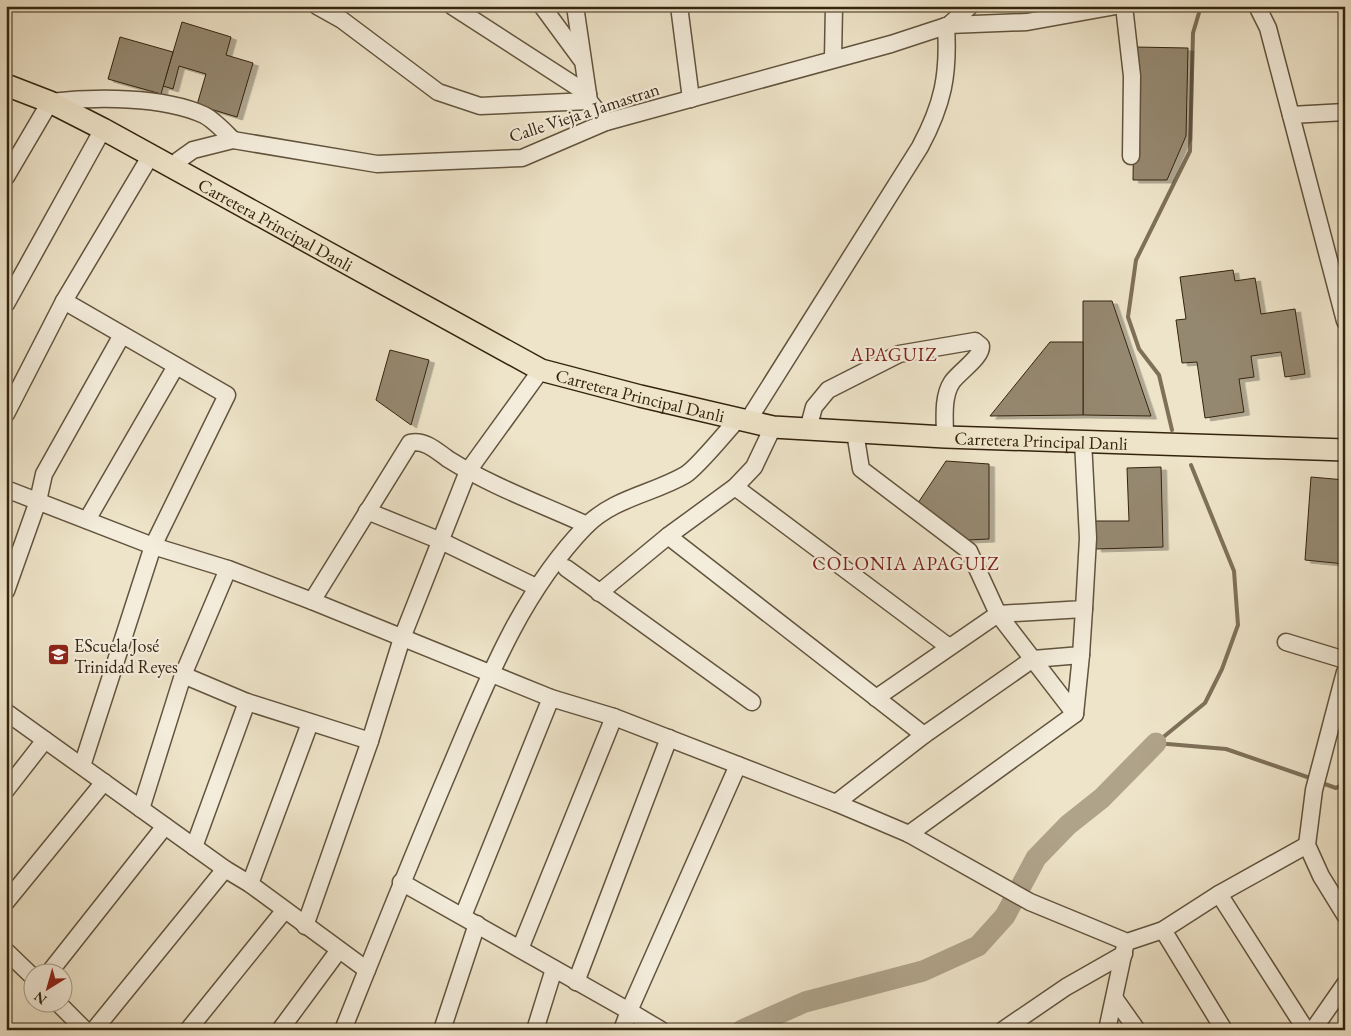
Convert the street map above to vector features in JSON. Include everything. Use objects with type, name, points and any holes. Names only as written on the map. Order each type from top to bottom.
[{"type":"main road","name":"Carretera Principal Danli","points":[[6,85],[50,102],[103,129],[541,370],[773,428],[945,437],[1345,450]]},
{"type":"street","points":[[317,6],[342,20],[438,92],[480,106],[588,98]]},
{"type":"street","points":[[452,6],[588,98],[606,122]]},
{"type":"street","points":[[542,6],[583,61]]},
{"type":"street","points":[[575,6],[588,98]]},
{"type":"street","points":[[679,6],[691,99]]},
{"type":"street","points":[[833,59],[834,6]]},
{"type":"street","name":"Calle Vieja a Jamastran","points":[[173,167],[193,150],[233,140],[377,164],[522,158],[606,122],[948,25],[970,6]]},
{"type":"street","points":[[343,1030],[401,882],[490,673],[536,587],[557,558],[587,525],[620,501],[686,474],[742,421],[920,147],[935,120],[945,82],[948,59],[948,25],[1027,22],[1116,6]]},
{"type":"street","points":[[1124,6],[1132,76],[1131,156]]},
{"type":"street","points":[[1257,6],[1268,28],[1341,295],[1345,321]]},
{"type":"street","points":[[6,177],[50,102],[86,98],[167,103],[205,115],[233,140]]},
{"type":"street","points":[[1291,115],[1345,112]]},
{"type":"street","points":[[6,304],[103,129]]},
{"type":"street","points":[[6,414],[64,301],[151,155]]},
{"type":"street","points":[[64,301],[227,395],[153,546],[82,766]]},
{"type":"street","points":[[6,591],[38,501],[44,474],[122,335]]},
{"type":"street","points":[[808,429],[814,407],[828,390],[898,354],[975,341],[981,346],[980,354],[951,383],[946,398],[945,437]]},
{"type":"street","points":[[87,520],[176,366]]},
{"type":"street","points":[[305,926],[370,742],[402,638],[468,471],[541,370]]},
{"type":"street","points":[[599,593],[668,536],[735,486],[754,468],[773,428]]},
{"type":"street","points":[[855,432],[861,469],[969,551],[998,614],[1075,714]]},
{"type":"street","points":[[312,601],[410,443],[417,441],[468,471],[587,525]]},
{"type":"street","points":[[909,834],[1075,714],[1081,656],[1088,538],[1083,442]]},
{"type":"street","points":[[735,486],[949,647]]},
{"type":"street","points":[[6,489],[153,546],[228,569],[552,698],[614,717],[836,803],[909,834],[972,868],[1007,890],[1125,948]]},
{"type":"street","points":[[367,511],[441,541],[536,587]]},
{"type":"street","points":[[668,536],[924,735]]},
{"type":"street","points":[[566,568],[752,702]]},
{"type":"street","points":[[141,809],[183,675],[228,569]]},
{"type":"street","points":[[876,698],[998,614],[1084,609]]},
{"type":"street","points":[[1286,642],[1345,660]]},
{"type":"street","points":[[836,803],[924,735],[1033,659],[1081,656]]},
{"type":"street","points":[[1345,672],[1314,790],[1307,845],[1321,876],[1345,915]]},
{"type":"street","points":[[183,675],[247,702],[370,742]]},
{"type":"street","points":[[442,1030],[470,920],[552,698]]},
{"type":"street","points":[[194,847],[247,702]]},
{"type":"street","points":[[6,712],[225,869],[250,884],[284,911],[367,970]]},
{"type":"street","points":[[520,949],[614,717]]},
{"type":"street","points":[[250,884],[310,723]]},
{"type":"street","points":[[576,982],[669,738]]},
{"type":"street","points":[[6,790],[45,740]]},
{"type":"street","points":[[622,1030],[738,765]]},
{"type":"street","points":[[6,902],[104,782]]},
{"type":"street","points":[[56,964],[165,826]]},
{"type":"street","points":[[1003,1030],[1125,948],[1163,930],[1220,894],[1307,845]]},
{"type":"street","points":[[94,1030],[225,869]]},
{"type":"street","points":[[401,882],[661,1030]]},
{"type":"street","points":[[1220,894],[1306,1030]]},
{"type":"street","points":[[188,1030],[284,911]]},
{"type":"street","points":[[1163,930],[1224,1030]]},
{"type":"street","points":[[1107,1030],[1125,948]]},
{"type":"street","points":[[280,1030],[339,950]]},
{"type":"street","points":[[8,956],[22,968]]},
{"type":"street","points":[[534,1030],[554,969]]},
{"type":"street","points":[[1313,1030],[1345,984]]},
{"type":"street","points":[[1115,999],[1137,1030]]},
{"type":"street","points":[[69,1014],[85,1030]]},
{"type":"building","points":[[182,22],[231,37],[226,55],[253,63],[237,117],[197,105],[206,74],[179,66],[173,89],[163,86]]},
{"type":"building","points":[[120,37],[173,52],[161,94],[108,79]]},
{"type":"building","points":[[1135,47],[1188,48],[1186,136],[1167,180],[1133,180]]},
{"type":"building","points":[[1233,270],[1235,281],[1255,278],[1261,314],[1295,309],[1305,374],[1285,377],[1281,352],[1251,356],[1254,377],[1239,379],[1244,412],[1205,418],[1197,362],[1182,363],[1176,320],[1186,319],[1180,277]]},
{"type":"building","points":[[1083,301],[1112,301],[1151,416],[1083,415]]},
{"type":"building","points":[[1050,342],[1083,342],[1083,415],[990,416]]},
{"type":"building","points":[[390,350],[429,360],[411,425],[376,400]]},
{"type":"building","points":[[946,461],[989,464],[989,539],[967,540],[918,503]]},
{"type":"building","points":[[1161,467],[1163,547],[1096,549],[1095,521],[1129,521],[1127,468]]},
{"type":"building","points":[[1311,477],[1345,480],[1345,564],[1305,560]]},
{"type":"waterway","points":[[1172,430],[1159,375],[1139,349],[1128,317],[1136,260],[1190,151],[1193,33],[1201,6]]},
{"type":"waterway","points":[[1156,743],[1205,703],[1222,669],[1238,625],[1234,571],[1191,465]]},
{"type":"waterway","points":[[1156,743],[1226,749],[1313,779]]},
{"type":"waterway","points":[[742,1030],[805,1002],[923,971],[978,946],[1005,916],[1036,858],[1068,825],[1102,798],[1156,743]]},
{"type":"waterway","points":[[1319,782],[1336,788],[1345,783]]},
{"type":"place","name":"EScuela José Trinidad Reyes","points":[[58,655]]},
{"type":"district","name":"APAGUIZ","points":[[894,354]]},
{"type":"district","name":"COLONIA APAGUIZ","points":[[906,563]]}]
